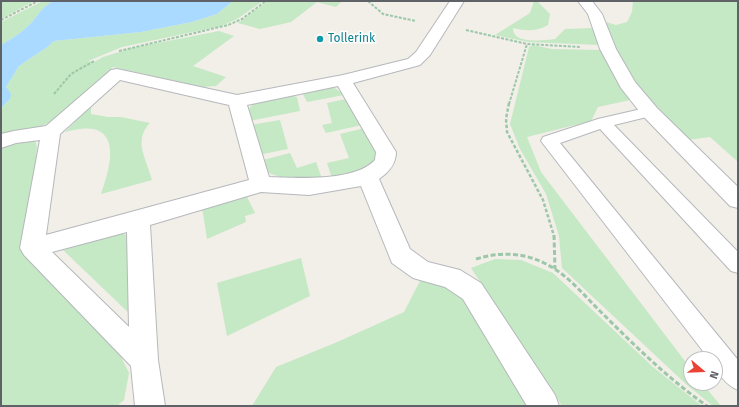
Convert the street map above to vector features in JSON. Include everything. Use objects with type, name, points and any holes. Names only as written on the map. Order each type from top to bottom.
[{"type":"street","points":[[1,141],[14,137],[51,132],[116,74],[237,100],[343,80],[414,62],[420,59],[457,1]]},
{"type":"street","points":[[585,1],[595,14],[608,49],[627,84],[650,112],[738,200]]},
{"type":"street","points":[[32,248],[138,220],[261,184],[310,187],[368,177],[383,165],[386,159],[386,152],[343,80]]},
{"type":"street","points":[[237,100],[261,184]]},
{"type":"street","points":[[32,248],[51,132]]},
{"type":"street","points":[[368,177],[401,256],[422,271],[451,278],[472,291],[544,406]]},
{"type":"street","points":[[138,220],[144,360],[150,406]]},
{"type":"street","points":[[32,248],[144,360]]},
{"type":"lane","points":[[650,112],[603,122],[549,141],[738,378]]},
{"type":"lane","points":[[603,122],[738,265]]},
{"type":"path","points":[[1,20],[38,1]]},
{"type":"path","points":[[118,51],[228,25],[242,19],[266,1]]},
{"type":"path","points":[[368,1],[377,12],[382,14],[527,44],[608,49]]},
{"type":"path","points":[[84,65],[98,59]]},
{"type":"path","points":[[451,278],[459,267],[489,255],[510,253],[517,254],[555,268],[625,336],[693,396],[707,406]]},
{"type":"green space","points":[[1,1],[34,1],[1,19]]},
{"type":"green space","points":[[43,1],[53,1],[40,12],[26,28],[1,45],[1,22]]},
{"type":"green space","points":[[233,1],[263,1],[237,19],[221,26],[122,47],[88,61],[94,62],[103,57],[132,48],[219,31],[234,36],[193,66],[226,77],[216,86],[202,87],[113,67],[54,120],[36,129],[1,139],[1,108],[10,99],[6,87],[19,66],[54,41],[141,32],[192,22],[217,14]]},
{"type":"green space","points":[[268,1],[342,1],[336,7],[317,2],[291,22],[260,29],[238,23]]},
{"type":"green space","points":[[534,1],[537,1],[550,14],[548,25],[539,29],[531,30],[513,28],[514,33],[518,37],[530,40],[555,39],[565,29],[593,28],[599,45],[528,42],[495,35],[530,13]]},
{"type":"green space","points":[[633,1],[738,1],[738,162],[710,137],[688,140],[651,100],[628,71],[611,39],[606,22],[616,25],[627,22],[632,12]]},
{"type":"green space","points":[[533,45],[552,49],[601,50],[630,100],[598,107],[591,121],[527,137],[541,172],[683,358],[683,381],[562,268],[559,236],[546,194],[520,149],[510,124],[529,47]]},
{"type":"green space","points":[[323,87],[335,88],[344,95],[307,102],[302,92]]},
{"type":"green space","points":[[290,95],[297,97],[300,111],[249,121],[248,110],[254,103]]},
{"type":"green space","points":[[346,99],[362,125],[326,133],[322,125],[332,123],[327,103]]},
{"type":"green space","points":[[91,106],[91,114],[108,117],[121,117],[150,123],[142,136],[142,150],[152,180],[101,194],[110,161],[109,143],[105,136],[99,131],[91,129],[65,132]]},
{"type":"green space","points":[[280,120],[288,149],[258,155],[251,125]]},
{"type":"green space","points":[[365,128],[376,148],[375,160],[368,168],[332,178],[327,163],[349,158],[340,134]]},
{"type":"green space","points":[[34,137],[37,147],[26,258],[118,351],[129,373],[124,400],[117,406],[1,406],[1,147]]},
{"type":"green space","points":[[290,153],[297,168],[316,162],[322,179],[283,178],[269,173],[263,160]]},
{"type":"green space","points":[[246,195],[255,213],[245,216],[246,222],[207,239],[202,207]]},
{"type":"green space","points":[[121,233],[128,236],[132,316],[63,250]]},
{"type":"green space","points":[[301,258],[310,296],[227,336],[217,283]]},
{"type":"green space","points":[[495,259],[521,260],[553,273],[653,367],[702,406],[562,406],[471,268]]},
{"type":"green space","points":[[420,281],[448,286],[465,297],[532,406],[252,406],[276,367],[335,343],[404,312]]},
{"type":"green space","points":[[694,391],[709,391],[721,406],[713,406]]},
{"type":"water","points":[[53,1],[233,1],[217,14],[192,22],[141,32],[54,41],[19,66],[6,87],[11,94],[10,99],[1,108],[1,45],[26,28],[44,8]]},
{"type":"place","name":"Tollerink","points":[[320,39]]}]
